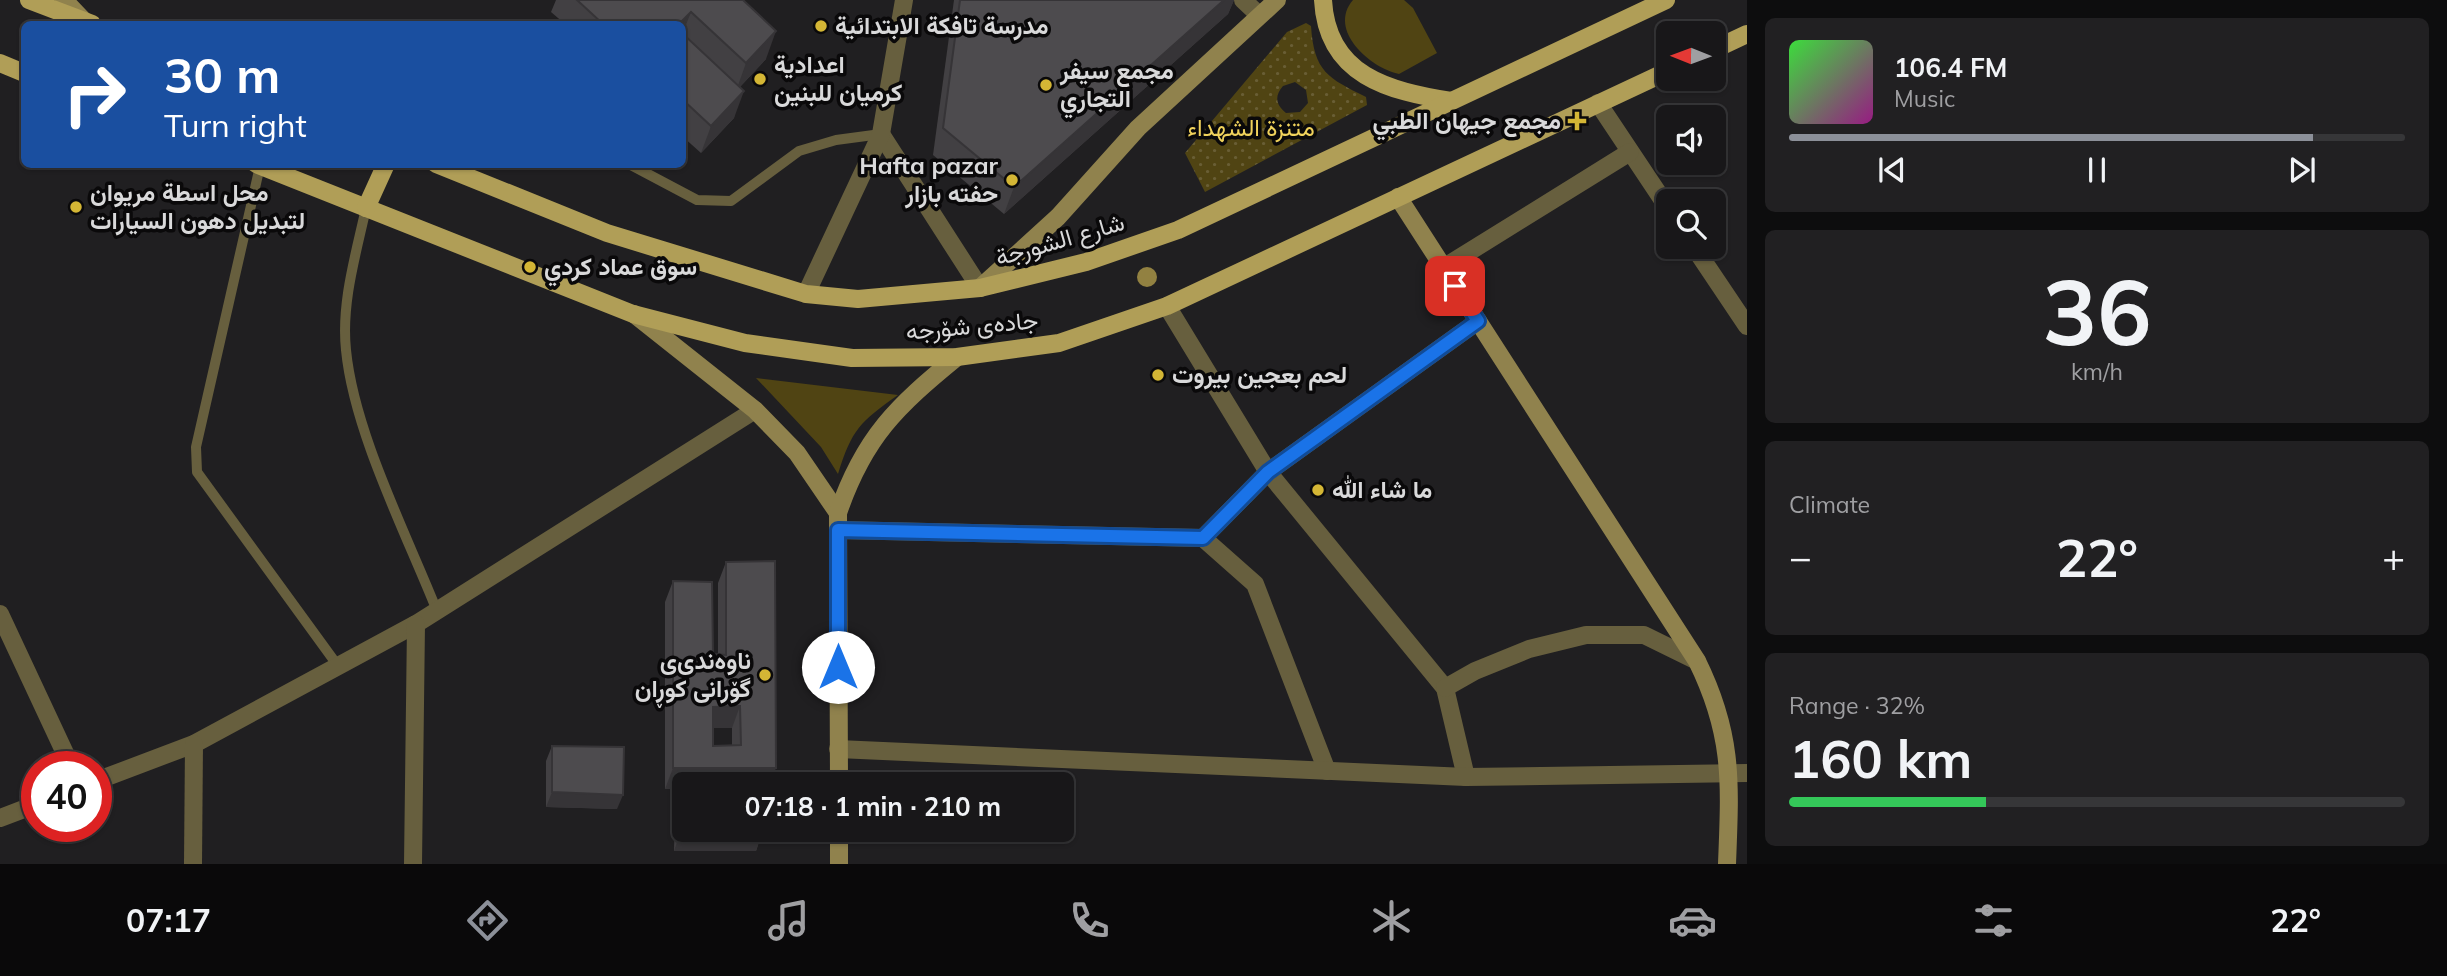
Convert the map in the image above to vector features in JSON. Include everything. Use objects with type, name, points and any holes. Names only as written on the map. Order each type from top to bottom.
[{"type":"main road","points":[[29,0],[83,21]]},
{"type":"main road","points":[[1323,0],[1332,40],[1347,62],[1377,83],[1406,94],[1451,101]]},
{"type":"main road","name":"شارع الشورجة","points":[[464,169],[607,233],[806,294],[858,299],[981,288],[1086,262],[1178,230],[1666,0]]},
{"type":"main road","points":[[1726,44],[1747,34]]},
{"type":"main road","points":[[0,63],[21,72]]},
{"type":"main road","name":"جادەی شۆرجە","points":[[266,168],[633,314],[745,343],[852,358],[957,356],[1059,343],[1167,306],[1656,76]]},
{"type":"main road","points":[[366,208],[384,168]]},
{"type":"street","points":[[64,0],[86,21]]},
{"type":"street","points":[[806,294],[881,134],[904,0]]},
{"type":"street","points":[[1243,0],[1259,15]]},
{"type":"street","points":[[881,134],[981,288],[1058,217],[1138,128],[1277,0]]},
{"type":"street","points":[[1598,103],[1656,190]]},
{"type":"street","points":[[1443,268],[1630,152]]},
{"type":"street","points":[[1398,197],[1697,661],[1721,715],[1739,774],[1727,864]]},
{"type":"street","points":[[1702,259],[1747,327]]},
{"type":"street","points":[[1167,306],[1268,472],[1445,688],[1466,777]]},
{"type":"street","points":[[633,314],[755,410],[797,453],[838,521]]},
{"type":"street","points":[[1203,538],[1268,472],[1478,321]]},
{"type":"street","points":[[839,772],[838,521],[852,473],[864,449],[916,390],[957,356]]},
{"type":"street","points":[[112,775],[194,744],[416,624],[755,410]]},
{"type":"street","points":[[838,521],[1203,538],[1255,584],[1328,771]]},
{"type":"street","points":[[0,614],[64,751]]},
{"type":"street","points":[[413,864],[416,624]]},
{"type":"street","points":[[1445,688],[1475,671],[1530,649],[1586,635],[1644,635],[1697,661]]},
{"type":"street","points":[[194,744],[194,864]]},
{"type":"street","points":[[838,749],[1466,777],[1739,774]]},
{"type":"street","points":[[0,818],[21,810]]},
{"type":"street","points":[[839,842],[839,864]]},
{"type":"lane","points":[[637,168],[697,200],[731,201],[799,151],[836,140],[881,134]]},
{"type":"lane","points":[[257,168],[196,447],[197,472],[338,666]]},
{"type":"lane","points":[[366,208],[349,282],[346,349],[358,413],[438,611]]},
{"type":"green space","points":[[1353,0],[1404,0],[1413,8],[1437,53],[1399,74],[1376,64],[1355,46],[1348,35],[1346,12]]},
{"type":"green space","name":"متنزة الشهداء","points":[[1306,23],[1311,26],[1316,54],[1325,72],[1366,97],[1367,105],[1205,192],[1185,153],[1287,32]],"holes":[[[1295,82],[1306,90],[1308,103],[1300,112],[1286,113],[1280,107],[1277,97],[1283,86]]]},
{"type":"green space","points":[[756,378],[898,395],[859,428],[848,446],[838,474],[821,447]]},
{"type":"building","points":[[577,0],[743,0],[776,31],[746,63],[691,12],[682,21],[600,21]]},
{"type":"building","name":"مجمع سيفر التجاري","points":[[960,0],[1224,0],[1014,187],[943,128]]},
{"type":"building","points":[[686,37],[744,91],[711,126],[686,103]]},
{"type":"building","points":[[775,561],[776,768],[673,768],[673,581],[712,582],[713,654],[726,655],[726,562]],"holes":[[[740,706],[741,745],[713,746],[713,707]]]},
{"type":"building","points":[[552,746],[624,747],[623,795],[552,792]]},
{"type":"place","name":"مدرسة تافكة الابتدائية","points":[[821,26]]},
{"type":"place","name":"اعدادية كرميان للبنين","points":[[760,79]]},
{"type":"place","name":"مجمع سيفر التجاري","points":[[1046,85]]},
{"type":"place","name":"مجمع جيهان الطبي","points":[[1577,121]]},
{"type":"place","name":"Hafta pazar حفته بازار","points":[[1012,180]]},
{"type":"place","name":"محل اسطة مريوان لتبديل دهون السيارات","points":[[76,207]]},
{"type":"place","name":"سوق عماد کردي","points":[[530,267]]},
{"type":"place","name":"لحم بعجين بيروت","points":[[1158,375]]},
{"type":"place","name":"ما شاء الله","points":[[1318,490]]},
{"type":"place","name":"ناوەندی‌ی گۆرانی کوڕان","points":[[765,675]]},
{"type":"route","points":[[838,667],[838,530],[1203,538],[1268,472],[1478,321],[1455,286]]}]
